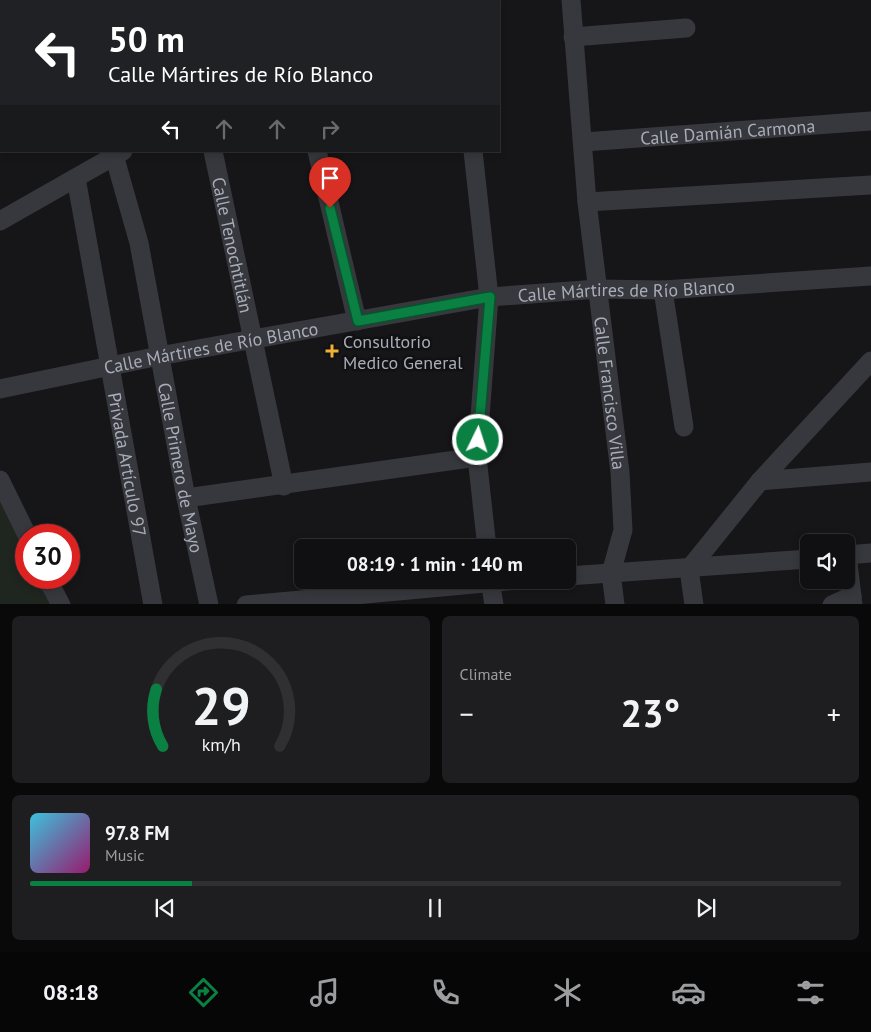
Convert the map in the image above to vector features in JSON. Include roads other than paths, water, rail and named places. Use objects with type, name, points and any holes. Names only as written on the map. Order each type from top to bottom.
[{"type":"street","name":"Calle Francisco Villa","points":[[571,0],[584,142],[587,202],[620,472],[623,530],[611,573],[615,604]]},
{"type":"street","points":[[573,37],[686,28]]},
{"type":"street","name":"Calle Damián Carmona","points":[[584,142],[871,121]]},
{"type":"street","name":"Calle Tenochtitlán","points":[[212,152],[255,340],[284,486]]},
{"type":"street","points":[[317,152],[358,321]]},
{"type":"street","points":[[473,152],[490,297],[477,457],[486,539]]},
{"type":"street","points":[[0,221],[86,166],[118,153]]},
{"type":"street","name":"Calle Primero de Mayo","points":[[118,153],[139,243],[186,498],[209,604]]},
{"type":"street","name":"Privada Artículo 97","points":[[86,166],[109,366],[153,604]]},
{"type":"street","points":[[587,202],[871,185]]},
{"type":"street","name":"Calle Mártires de Río Blanco","points":[[0,389],[159,356],[490,297],[598,289],[663,290],[871,276]]},
{"type":"street","points":[[663,290],[684,427]]},
{"type":"street","points":[[694,604],[689,569],[760,481],[871,361]]},
{"type":"street","points":[[186,498],[284,486],[477,457]]},
{"type":"street","points":[[760,481],[871,472]]},
{"type":"street","points":[[0,480],[22,524]]},
{"type":"street","points":[[855,554],[871,553]]},
{"type":"street","points":[[576,575],[689,569],[800,559]]},
{"type":"street","points":[[52,589],[60,604]]},
{"type":"street","points":[[246,604],[342,601],[431,589]]},
{"type":"street","points":[[491,589],[494,604]]},
{"type":"street","points":[[832,604],[852,600]]},
{"type":"place","name":"Consultorio Medico General","points":[[332,351]]}]
